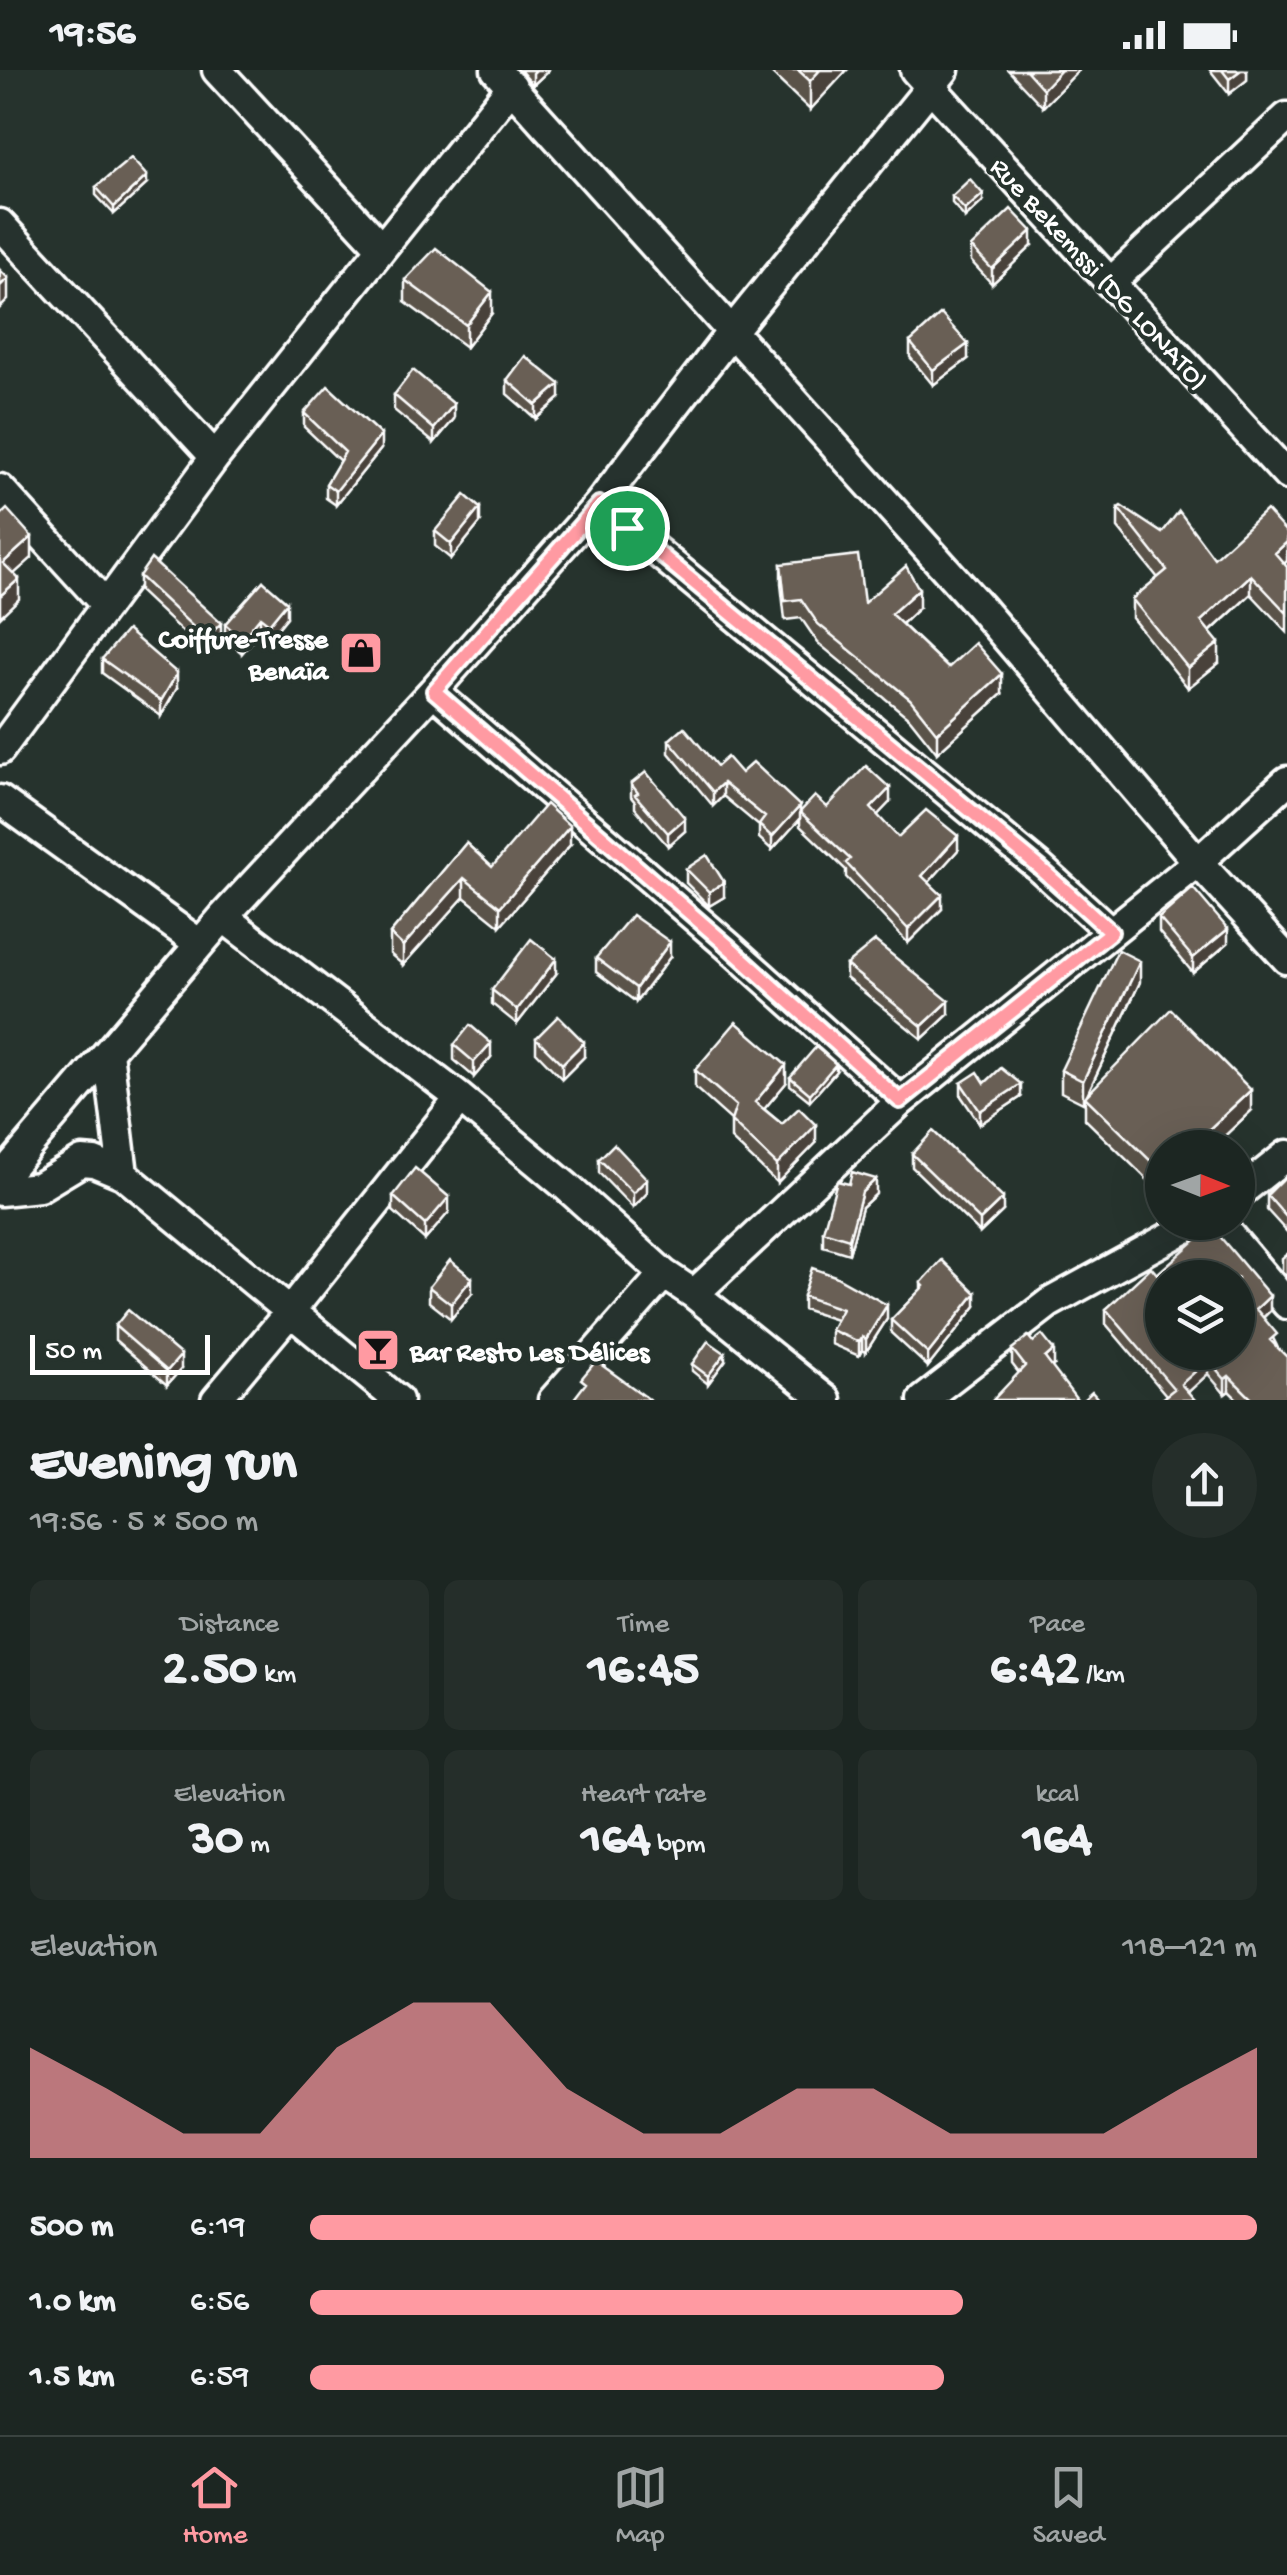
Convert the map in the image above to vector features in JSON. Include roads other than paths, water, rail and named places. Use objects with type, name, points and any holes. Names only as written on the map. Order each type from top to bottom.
[{"type":"street","points":[[217,70],[382,248]]},
{"type":"street","points":[[0,1179],[222,917],[434,691],[599,504],[930,76]]},
{"type":"street","name":"Rue Bekemssi (DG LONATO)","points":[[930,76],[1110,283],[1287,475]]},
{"type":"street","points":[[0,750],[215,456],[382,248],[504,78],[979,606],[1198,862],[1287,959]]},
{"type":"street","points":[[1110,283],[1287,117]]},
{"type":"street","points":[[0,224],[215,456]]},
{"type":"street","points":[[0,489],[104,604]]},
{"type":"street","points":[[599,504],[1027,857],[1111,932]]},
{"type":"street","points":[[434,691],[900,1101]]},
{"type":"street","points":[[694,1294],[900,1101],[1198,862],[1287,781]]},
{"type":"street","points":[[0,800],[200,944]]},
{"type":"street","points":[[222,917],[460,1098],[664,1274],[826,1400]]},
{"type":"street","points":[[108,1052],[124,1174]]},
{"type":"street","points":[[216,1400],[460,1098]]},
{"type":"street","points":[[1255,1180],[1287,1155]]},
{"type":"street","points":[[0,1192],[39,1187],[82,1161],[124,1174],[289,1314],[398,1400]]},
{"type":"street","points":[[924,1400],[1049,1303],[1164,1240]]},
{"type":"street","points":[[1233,1240],[1287,1304]]},
{"type":"street","points":[[554,1400],[664,1274]]},
{"type":"place","name":"Coiffure-Tresse Benaïa","points":[[361,653]]},
{"type":"place","name":"Bar Resto Les Délices","points":[[378,1350]]}]
